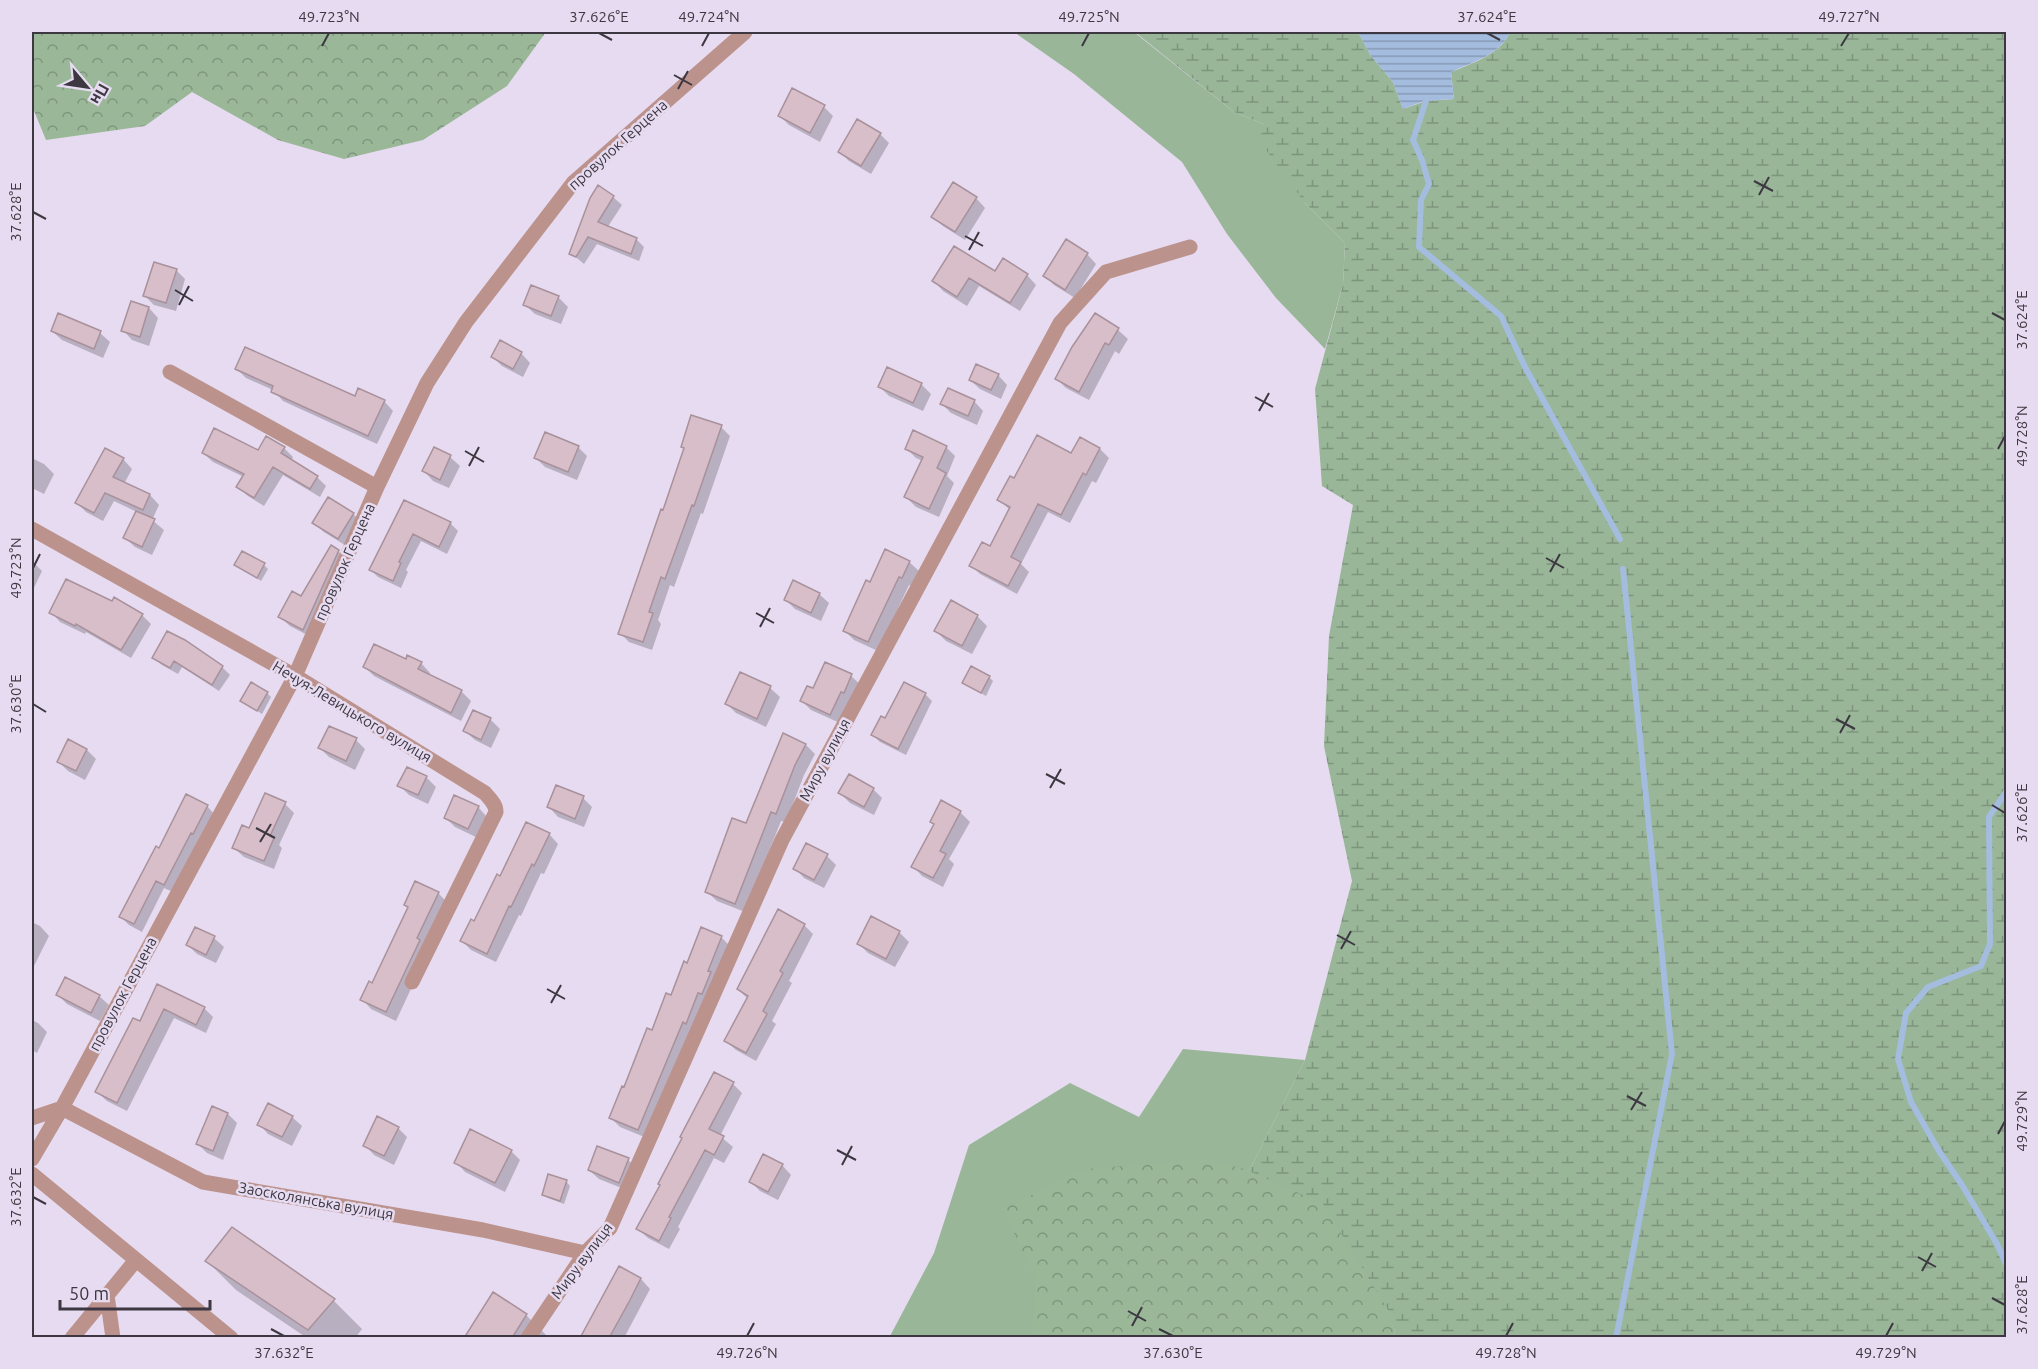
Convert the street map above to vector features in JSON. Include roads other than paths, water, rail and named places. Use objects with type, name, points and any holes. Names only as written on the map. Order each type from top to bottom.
[{"type":"street","name":"провулок Герцена","points":[[32,1159],[62,1108],[295,676],[377,487],[427,383],[466,322],[573,183],[746,32]]},
{"type":"street","name":"Миру вулиця","points":[[528,1338],[585,1253],[610,1228],[782,840],[1060,323],[1106,273],[1190,247]]},
{"type":"street","points":[[170,372],[377,487]]},
{"type":"street","name":"Нечуя-Левицького вулиця","points":[[32,529],[295,676],[485,794],[496,807],[496,812],[412,982]]},
{"type":"street","points":[[32,1118],[62,1108]]},
{"type":"street","name":"Заосколянська вулиця","points":[[62,1108],[203,1182],[483,1230],[585,1253]]},
{"type":"street","points":[[32,1174],[231,1338]]},
{"type":"street","points":[[72,1338],[136,1260]]},
{"type":"street","points":[[107,1294],[113,1338]]},
{"type":"water","points":[[1358,32],[1510,32],[1506,40],[1493,52],[1451,72],[1454,99],[1424,101],[1403,109],[1393,82],[1371,56]]},
{"type":"waterway","points":[[1426,101],[1413,140],[1429,184],[1421,200],[1419,247],[1501,316],[1525,367],[1620,539]]},
{"type":"waterway","points":[[1616,1338],[1672,1054],[1623,569]]},
{"type":"waterway","points":[[2006,792],[1989,817],[1990,944],[1981,966],[1928,987],[1906,1013],[1898,1059],[1911,1102],[1997,1244],[2006,1264]]}]
